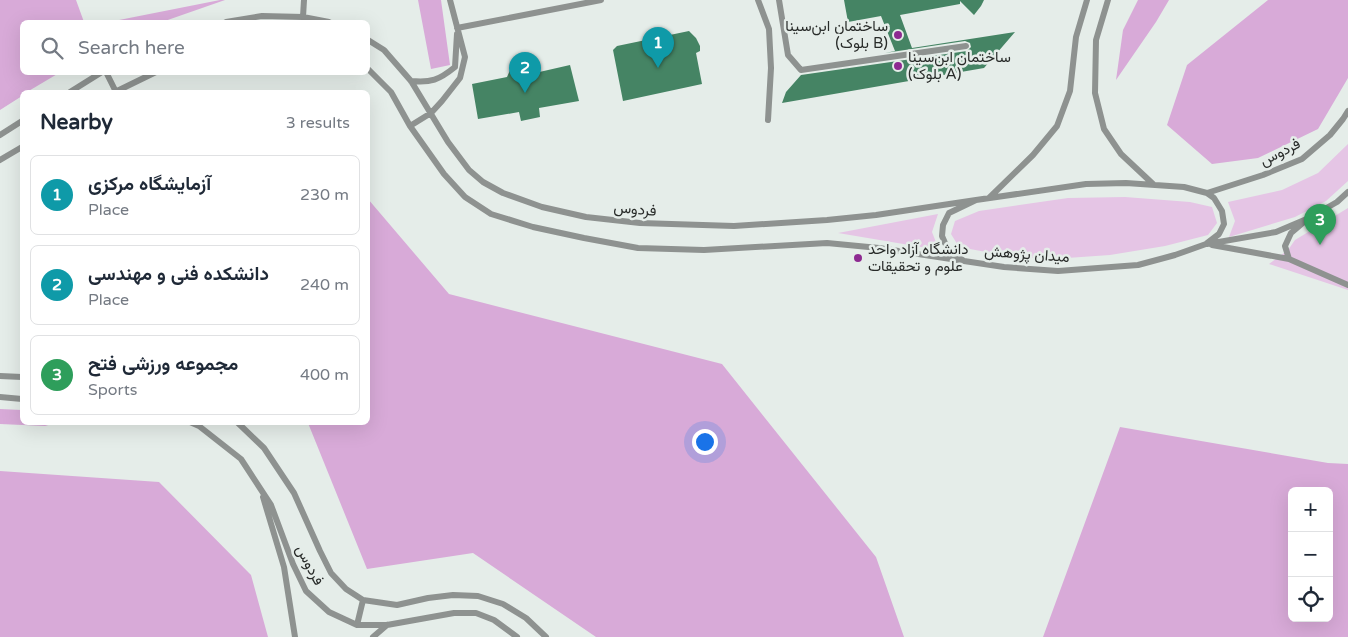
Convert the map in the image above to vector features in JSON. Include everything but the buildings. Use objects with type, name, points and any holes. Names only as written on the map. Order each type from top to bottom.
[{"type":"lane","points":[[303,16],[304,0]]},
{"type":"lane","points":[[410,126],[430,113],[460,78],[465,57],[450,0]]},
{"type":"lane","points":[[457,28],[598,0]]},
{"type":"lane","points":[[758,0],[769,29],[771,68],[768,120]]},
{"type":"lane","points":[[779,0],[788,55],[801,70],[966,46]]},
{"type":"lane","points":[[989,198],[1033,155],[1057,126],[1070,91],[1076,37],[1087,0]]},
{"type":"lane","points":[[1108,0],[1096,40],[1095,93],[1097,102],[1104,129],[1121,154],[1153,184]]},
{"type":"lane","points":[[238,20],[262,16],[303,16],[320,20]]},
{"type":"lane","points":[[411,81],[427,82],[445,76],[455,67],[457,28]]},
{"type":"lane","name":"فردوس","points":[[370,41],[384,50],[411,81],[448,142],[469,170],[483,182],[503,193],[542,207],[586,216],[640,223],[734,226],[876,215],[976,200]]},
{"type":"lane","points":[[370,71],[391,92],[410,126],[444,174],[465,197],[491,214],[533,227],[638,248],[704,250],[827,244],[879,248],[964,261]]},
{"type":"lane","points":[[73,90],[97,75]]},
{"type":"lane","points":[[108,75],[115,90]]},
{"type":"lane","points":[[120,90],[150,75]]},
{"type":"lane","name":"فردوس","points":[[1207,194],[1263,175],[1302,159],[1330,135],[1348,111]]},
{"type":"lane","points":[[0,135],[20,123]]},
{"type":"lane","points":[[0,160],[20,148]]},
{"type":"lane","name":"میدان پژوهش","points":[[1086,184],[1153,184],[1184,187],[1214,198],[1222,211],[1224,224],[1219,234],[1206,244],[1138,265],[1058,271],[1004,267],[964,261],[951,252],[942,236],[943,225],[949,213],[976,200],[1086,184]]},
{"type":"lane","points":[[1206,244],[1276,232],[1309,218],[1337,202],[1348,192]]},
{"type":"lane","points":[[1289,258],[1285,246],[1291,232],[1309,218]]},
{"type":"lane","points":[[1206,244],[1289,258],[1348,284]]},
{"type":"lane","points":[[0,376],[20,377]]},
{"type":"lane","points":[[0,397],[20,399]]},
{"type":"lane","name":"فردوس","points":[[197,425],[241,459],[271,505],[293,564],[306,591],[329,612],[357,625],[388,625],[454,613],[476,613],[494,620],[517,637]]},
{"type":"lane","name":"فردوس","points":[[240,425],[264,448],[294,493],[331,572],[346,589],[363,600],[397,605],[453,595],[478,596],[511,608],[526,618],[546,637]]},
{"type":"lane","points":[[260,488],[284,567],[295,637]]},
{"type":"lane","points":[[357,625],[363,600]]},
{"type":"lane","points":[[374,637],[388,625]]},
{"type":"shaded area","points":[[0,0],[76,0],[83,20],[20,20],[20,75],[56,75],[30,90],[20,90],[20,97],[0,110]]},
{"type":"shaded area","points":[[220,0],[225,0],[168,20],[119,20]]},
{"type":"shaded area","points":[[418,0],[441,0],[450,65],[431,69]]},
{"type":"shaded area","points":[[1138,0],[1169,0],[1116,80],[1123,30]]},
{"type":"shaded area","points":[[1268,0],[1348,0],[1348,78],[1318,129],[1258,158],[1212,164],[1167,125],[1187,65]]},
{"type":"shaded area","points":[[1348,144],[1348,181],[1326,201],[1295,217],[1229,237],[1235,221],[1228,202],[1282,190],[1318,173]]},
{"type":"shaded area","points":[[1125,197],[1190,202],[1212,207],[1217,223],[1208,235],[1165,246],[1110,255],[1067,258],[1019,258],[959,247],[951,234],[955,221],[979,211],[1068,198]]},
{"type":"shaded area","points":[[370,201],[449,294],[722,364],[876,557],[904,637],[596,637],[473,553],[367,569],[309,425],[370,425]]},
{"type":"shaded area","points":[[1348,208],[1348,290],[1269,264],[1288,250],[1295,240]]},
{"type":"shaded area","points":[[938,214],[932,232],[939,250],[838,233]]},
{"type":"shaded area","points":[[0,409],[20,410],[20,425],[0,424]]},
{"type":"shaded area","points":[[1120,427],[1328,463],[1348,464],[1348,637],[1043,637]]},
{"type":"shaded area","points":[[0,471],[159,482],[251,575],[268,637],[0,637]]},
{"type":"place","name":"ساختمان ابن‌سینا (بلوک B)","points":[[898,35]]},
{"type":"place","name":"ساختمان ابن‌سینا (بلوک A)","points":[[898,66]]},
{"type":"place","name":"آزمایشگاه مرکزی","points":[[658,68]]},
{"type":"place","name":"دانشکده فنی و مهندسی","points":[[525,93]]},
{"type":"place","name":"مجموعه ورزشی فتح","points":[[1320,245]]},
{"type":"place","name":"دانشگاه آزاد واحد علوم و تحقیقات","points":[[858,258]]}]
